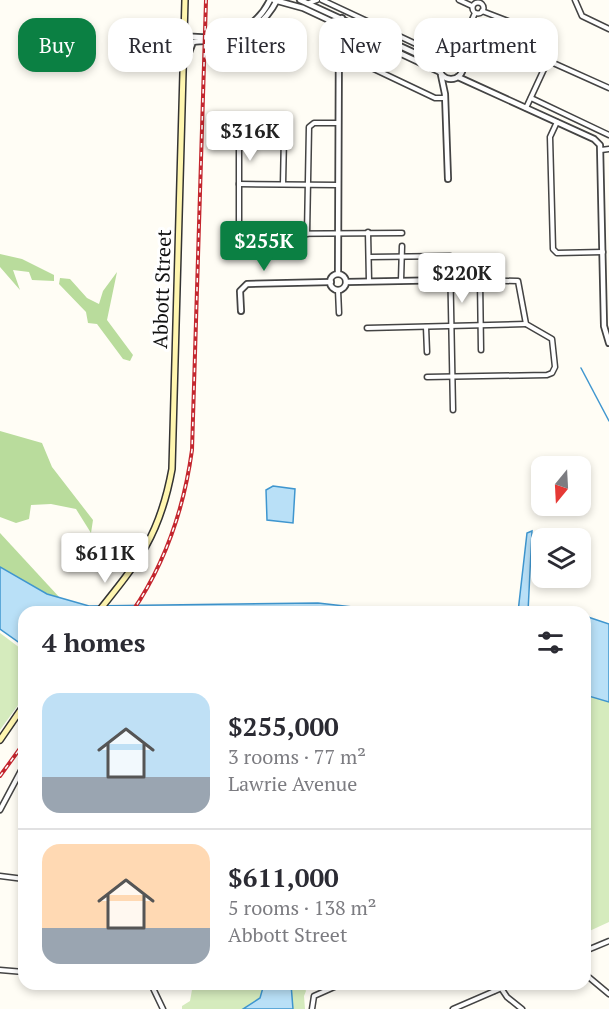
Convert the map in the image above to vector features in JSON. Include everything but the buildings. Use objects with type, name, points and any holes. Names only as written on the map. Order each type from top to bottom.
[{"type":"main road","name":"Abbott Street","points":[[184,18],[185,0]]},
{"type":"main road","name":"Abbott Street","points":[[103,606],[131,570],[155,533],[163,514],[172,469],[183,72]]},
{"type":"main road","points":[[0,740],[18,714]]},
{"type":"street","points":[[193,37],[211,38],[236,33],[257,20],[274,0]]},
{"type":"street","points":[[274,0],[297,6],[324,18]]},
{"type":"street","points":[[193,42],[223,40],[246,32],[265,18],[274,0]]},
{"type":"street","points":[[300,0],[342,18]]},
{"type":"street","points":[[309,3],[317,0]]},
{"type":"street","points":[[322,0],[414,43]]},
{"type":"street","points":[[459,0],[472,6],[476,13]]},
{"type":"street","points":[[575,0],[582,16],[609,28]]},
{"type":"street","points":[[472,6],[480,2],[482,11]]},
{"type":"street","points":[[474,18],[476,13],[482,11],[500,18]]},
{"type":"street","points":[[402,55],[441,74],[473,82],[594,139],[601,150],[606,229],[603,252],[609,343]]},
{"type":"street","points":[[526,108],[545,67],[551,62],[609,88]]},
{"type":"street","points":[[338,72],[338,274]]},
{"type":"street","points":[[380,72],[435,98],[446,96]]},
{"type":"street","points":[[446,96],[460,72]]},
{"type":"street","points":[[464,72],[473,82]]},
{"type":"street","points":[[441,74],[446,96],[448,179]]},
{"type":"street","points":[[531,98],[609,135]]},
{"type":"street","points":[[557,122],[550,137],[552,249],[558,253],[603,252]]},
{"type":"street","points":[[307,234],[309,127],[314,123],[338,123]]},
{"type":"street","points":[[283,184],[284,136]]},
{"type":"street","points":[[239,141],[240,228],[242,232],[248,235],[402,233]]},
{"type":"street","points":[[601,150],[609,149]]},
{"type":"street","points":[[239,184],[338,185]]},
{"type":"street","points":[[368,232],[369,281]]},
{"type":"street","points":[[401,281],[402,246]]},
{"type":"street","points":[[369,257],[450,256],[453,410]]},
{"type":"street","points":[[331,282],[333,276],[338,274],[345,277],[346,282],[343,289],[338,290]]},
{"type":"street","points":[[480,280],[481,350]]},
{"type":"street","points":[[346,282],[518,281],[521,287],[526,324]]},
{"type":"street","points":[[331,282],[338,290],[339,313]]},
{"type":"street","points":[[241,311],[240,291],[247,284],[331,282]]},
{"type":"street","points":[[367,328],[526,324],[554,342],[555,367],[552,373],[427,377]]},
{"type":"street","points":[[426,327],[427,352]]},
{"type":"street","points":[[0,810],[18,776]]},
{"type":"street","points":[[0,876],[18,878]]},
{"type":"street","points":[[591,948],[609,941]]},
{"type":"street","points":[[0,970],[18,972]]},
{"type":"street","points":[[591,979],[609,994]]},
{"type":"street","points":[[154,990],[163,1009]]},
{"type":"street","points":[[312,1009],[314,996],[328,990]]},
{"type":"street","points":[[502,990],[522,1009]]},
{"type":"street","points":[[453,1009],[494,991]]},
{"type":"green space","points":[[0,254],[22,259],[54,275],[54,281],[32,280],[29,272],[13,270],[20,290],[0,267]]},
{"type":"green space","points":[[117,272],[107,320],[133,355],[130,361],[123,359],[97,324],[88,323],[86,312],[59,284],[60,278],[70,279],[87,298],[99,304],[103,291]]},
{"type":"green space","points":[[0,431],[42,443],[52,467],[93,520],[91,533],[76,509],[51,504],[31,505],[29,519],[16,523],[0,517]]},
{"type":"green space","points":[[0,533],[60,598],[47,594],[0,567]]},
{"type":"green space","points":[[0,633],[18,646],[18,705],[0,730]]},
{"type":"green space","points":[[591,697],[609,702],[609,922],[591,930]]},
{"type":"green space","points":[[192,990],[306,991],[305,1009],[182,1009],[182,1006],[190,1001]]},
{"type":"water","points":[[273,486],[295,489],[293,523],[267,520],[266,490]]},
{"type":"water","points":[[531,531],[528,606],[519,606],[527,533]]},
{"type":"water","points":[[0,567],[47,594],[89,606],[18,606],[18,642],[0,629]]},
{"type":"water","points":[[318,603],[344,606],[89,606]]},
{"type":"water","points":[[591,618],[609,624],[609,702],[591,697]]},
{"type":"water","points":[[262,990],[291,990],[293,1009],[243,1009],[260,998]]},
{"type":"waterway","points":[[581,368],[609,421]]},
{"type":"railway","points":[[136,606],[154,575],[171,535],[184,493],[192,450],[206,0]]},
{"type":"railway","points":[[0,776],[18,751]]}]
